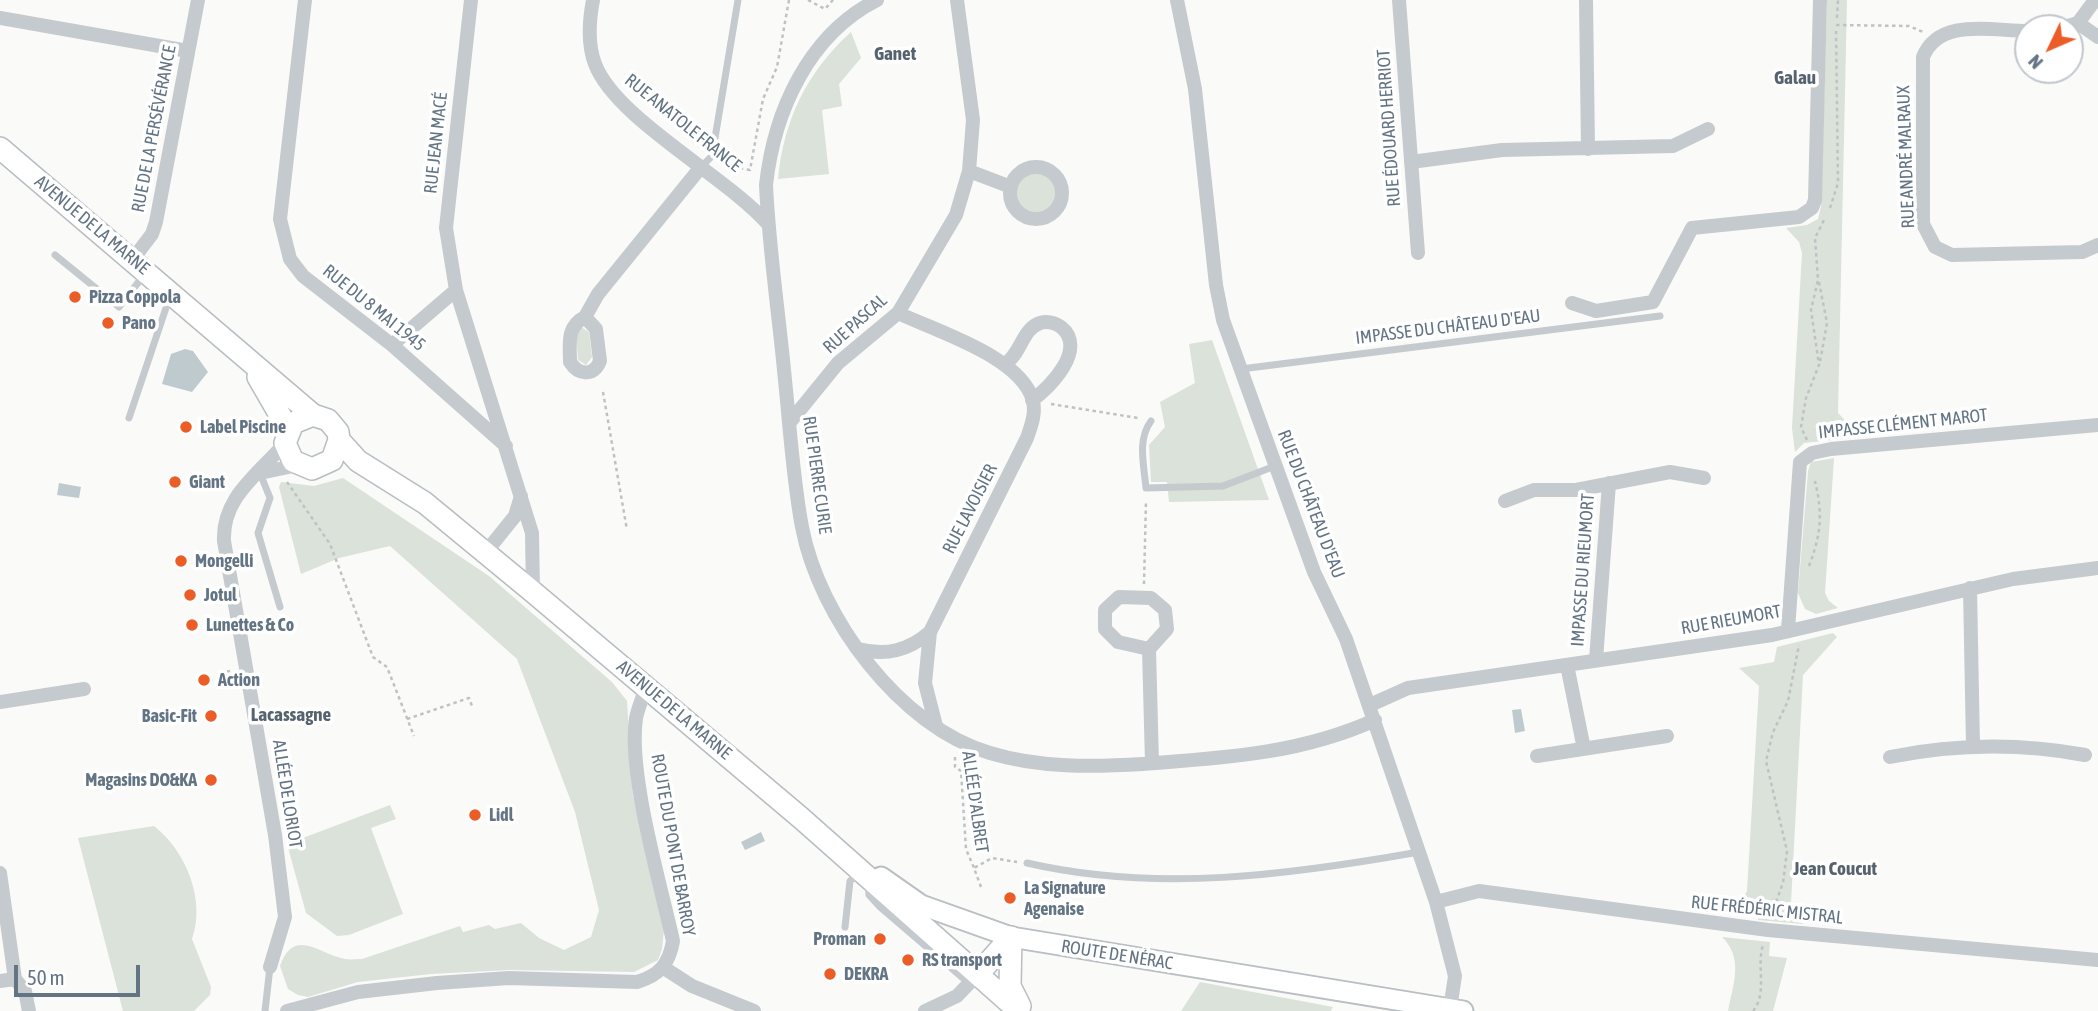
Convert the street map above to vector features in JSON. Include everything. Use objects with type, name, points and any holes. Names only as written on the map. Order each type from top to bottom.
[{"type":"main road","name":"AVENUE DE LA MARNE","points":[[0,148],[313,415]]},
{"type":"main road","name":"AVENUE DE LA MARNE","points":[[245,358],[275,402],[287,436]]},
{"type":"main road","points":[[313,415],[321,416],[334,426],[335,450],[312,469],[292,472],[287,436],[299,418],[313,415]]},
{"type":"main road","name":"AVENUE DE LA MARNE","points":[[335,450],[358,461],[425,503],[486,552],[802,818],[975,978],[1021,1011]]},
{"type":"main road","name":"ROUTE DE NÉRAC","points":[[802,818],[921,905],[1011,937],[1456,1010]]},
{"type":"main road","points":[[975,978],[1011,937]]},
{"type":"main road","points":[[1011,937],[1010,986],[1021,1011]]},
{"type":"street","name":"RUE DE LA PERSÉVÉRANCE","points":[[140,266],[156,222],[198,0]]},
{"type":"street","name":"RUE DU 8 MAI 1945","points":[[305,0],[280,219],[290,259],[303,276],[392,345],[506,447]]},
{"type":"street","name":"RUE JEAN MACÉ","points":[[466,321],[456,289],[446,228],[471,0]]},
{"type":"street","name":"RUE ANATOLE FRANCE","points":[[593,0],[590,44],[603,80],[615,96],[706,162],[768,224]]},
{"type":"street","name":"RUE PIERRE CURIE","points":[[877,0],[833,34],[801,74],[789,96],[770,150],[766,185],[802,528],[813,565],[836,617],[858,649],[886,683],[955,740],[988,753],[1021,761],[1063,764],[1152,763],[1251,755],[1301,747],[1375,720]]},
{"type":"street","name":"RUE PASCAL","points":[[790,422],[838,362],[898,313],[946,236],[969,171],[973,120],[957,0]]},
{"type":"street","name":"RUE DU CHÂTEAU D'EAU","points":[[1177,0],[1195,89],[1216,285],[1223,320],[1314,572],[1346,639],[1370,705],[1436,902],[1455,976],[1456,1010]]},
{"type":"street","name":"RUE ÉDOUARD HERRIOT","points":[[1399,0],[1418,253]]},
{"type":"street","points":[[1586,0],[1588,149]]},
{"type":"street","points":[[1572,303],[1596,310],[1653,302],[1692,228],[1800,217],[1812,208],[1815,200],[1820,0]]},
{"type":"street","points":[[2084,15],[2095,0]]},
{"type":"street","points":[[0,18],[188,51]]},
{"type":"street","points":[[1936,37],[1948,30],[2014,31]]},
{"type":"street","name":"RUE ANDRÉ MALRAUX","points":[[1936,37],[1923,57],[1923,224],[1928,238],[1940,251],[1952,255],[2082,252],[2098,245]]},
{"type":"street","points":[[1411,162],[1502,150],[1673,146],[1708,129]]},
{"type":"street","points":[[585,317],[598,294],[706,162]]},
{"type":"street","points":[[969,171],[1011,187]]},
{"type":"street","points":[[392,345],[456,289]]},
{"type":"street","points":[[898,313],[1005,364],[1019,376],[1032,400],[1057,379],[1070,346],[1065,331],[1052,323],[1037,324],[1030,328],[1016,355],[1005,364]]},
{"type":"street","name":"RUE DU 8 MAI 1945","points":[[466,321],[532,533],[534,592]]},
{"type":"street","name":"RUE LAVOISIER","points":[[936,726],[925,683],[930,632],[1027,438],[1034,413],[1032,400]]},
{"type":"street","name":"IMPASSE CLÉMENT MAROT","points":[[1788,630],[1800,462],[1805,457],[1831,449],[2098,425]]},
{"type":"street","name":"ALLÉE DE LORIOT","points":[[270,968],[285,917],[275,835],[224,541],[223,521],[230,504],[260,473],[287,436]]},
{"type":"street","points":[[260,473],[292,472]]},
{"type":"street","name":"IMPASSE DU RIEUMORT","points":[[1505,500],[1534,490],[1576,490],[1670,472],[1704,478]]},
{"type":"street","name":"IMPASSE DU RIEUMORT","points":[[1596,660],[1609,483]]},
{"type":"street","points":[[486,552],[515,516],[522,495]]},
{"type":"street","name":"RUE RIEUMORT","points":[[1370,705],[1408,688],[1788,630],[2013,579],[2098,568]]},
{"type":"street","points":[[1970,589],[1973,746]]},
{"type":"street","points":[[1149,649],[1110,637],[1103,619],[1105,610],[1119,597],[1144,598],[1159,602],[1168,619],[1161,637],[1149,649],[1152,763]]},
{"type":"street","points":[[858,649],[889,653],[918,642],[930,632]]},
{"type":"street","points":[[1567,665],[1584,749]]},
{"type":"street","name":"ROUTE DU PONT DE BARROY","points":[[646,687],[636,718],[636,753],[642,797],[673,941],[670,958],[664,968]]},
{"type":"street","points":[[0,702],[84,689]]},
{"type":"street","points":[[1537,756],[1667,736]]},
{"type":"street","points":[[1890,757],[1973,746],[2048,748],[2085,755]]},
{"type":"street","points":[[0,873],[7,980],[25,991],[29,1011]]},
{"type":"street","name":"RUE FRÉDÉRIC MISTRAL","points":[[1436,902],[1479,891],[1768,930],[2098,960]]},
{"type":"street","points":[[287,1011],[358,992],[437,983],[509,978],[637,982],[651,978],[664,968],[692,986],[754,1011]]},
{"type":"street","points":[[925,1011],[957,996],[975,978]]},
{"type":"lane","points":[[706,162],[738,0]]},
{"type":"lane","points":[[55,255],[119,307],[140,266]]},
{"type":"lane","points":[[129,418],[172,292]]},
{"type":"lane","name":"IMPASSE DU CHÂTEAU D'EAU","points":[[1240,369],[1660,316]]},
{"type":"lane","points":[[1151,421],[1142,443],[1146,488],[1223,486],[1276,466]]},
{"type":"lane","points":[[260,473],[271,498],[258,533],[281,607]]},
{"type":"lane","points":[[1027,863],[1083,875],[1176,880],[1303,871],[1419,852]]},
{"type":"lane","points":[[845,926],[850,881],[864,876]]},
{"type":"lane","points":[[265,1011],[270,968]]},
{"type":"path","points":[[706,162],[750,170],[763,99],[777,67],[789,0]]},
{"type":"path","points":[[808,0],[825,9],[833,0]]},
{"type":"path","points":[[1836,25],[1909,26],[1936,37]]},
{"type":"path","points":[[1818,280],[1827,323],[1819,365]]},
{"type":"path","points":[[603,392],[627,530]]},
{"type":"path","points":[[1032,400],[1151,421]]},
{"type":"path","points":[[292,472],[330,544],[373,657],[387,667],[414,736]]},
{"type":"path","points":[[1144,598],[1146,488]]},
{"type":"path","points":[[407,719],[469,698],[472,706]]},
{"type":"path","name":"ALLÉE D'ALBRET","points":[[955,740],[955,767],[961,771],[966,849],[981,887]]},
{"type":"path","points":[[974,868],[992,858],[1027,863]]},
{"type":"shaded area","points":[[1827,0],[1847,0],[1838,413],[1850,425],[1852,438],[1804,443],[1795,452],[1792,428],[1802,253],[1799,242],[1786,228],[1807,225],[1818,219],[1821,206]]},
{"type":"shaded area","points":[[851,32],[861,58],[839,84],[842,106],[822,110],[829,174],[778,179],[786,136],[800,98],[822,63]]},
{"type":"shaded area","points":[[1036,173],[1051,179],[1057,194],[1051,209],[1036,215],[1021,209],[1015,194],[1021,179]]},
{"type":"shaded area","points":[[581,327],[589,332],[592,357],[586,365],[578,360],[576,333]]},
{"type":"shaded area","points":[[1212,340],[1269,500],[1169,502],[1167,482],[1151,482],[1149,445],[1165,427],[1160,402],[1195,383],[1189,344]]},
{"type":"shaded area","points":[[185,349],[193,351],[208,372],[192,392],[162,384],[171,354]]},
{"type":"shaded area","points":[[1834,458],[1825,593],[1829,601],[1838,608],[1816,614],[1805,609],[1798,593],[1808,471],[1811,462]]},
{"type":"shaded area","points":[[343,478],[489,576],[612,682],[627,701],[633,795],[665,921],[658,960],[634,972],[509,970],[431,974],[358,982],[308,997],[288,989],[280,966],[286,954],[293,947],[300,945],[336,957],[362,959],[460,926],[463,932],[489,925],[495,929],[521,923],[539,938],[564,950],[591,937],[599,910],[575,812],[517,659],[390,546],[339,558],[301,574],[279,487],[281,482],[314,486]]},
{"type":"shaded area","points":[[59,483],[81,487],[79,498],[57,495]]},
{"type":"shaded area","points":[[1833,633],[1837,637],[1803,675],[1791,903],[1792,910],[1803,924],[1758,920],[1758,908],[1739,905],[1747,891],[1759,686],[1739,668],[1774,662],[1777,647]]},
{"type":"shaded area","points":[[1521,709],[1525,731],[1515,733],[1512,710]]},
{"type":"shaded area","points":[[390,805],[396,819],[371,828],[403,914],[349,935],[337,936],[306,913],[287,844]]},
{"type":"shaded area","points":[[154,826],[184,862],[195,893],[196,924],[192,939],[211,987],[210,995],[194,1011],[123,1011],[78,838]]},
{"type":"shaded area","points":[[761,832],[765,841],[745,850],[741,842]]},
{"type":"shaded area","points":[[1722,937],[1770,942],[1769,956],[1787,958],[1773,1011],[1728,1011],[1735,963],[1729,945]]},
{"type":"shaded area","points":[[1200,982],[1333,1007],[1331,1011],[1181,1011]]},
{"type":"place","name":"Pizza Coppola","points":[[75,297]]},
{"type":"place","name":"Pano","points":[[108,323]]},
{"type":"place","name":"Label Piscine","points":[[186,427]]},
{"type":"place","name":"Giant","points":[[175,482]]},
{"type":"place","name":"Mongelli","points":[[181,561]]},
{"type":"place","name":"Jotul","points":[[190,595]]},
{"type":"place","name":"Lunettes & Co","points":[[192,625]]},
{"type":"place","name":"Action","points":[[204,680]]},
{"type":"place","name":"Basic-Fit","points":[[211,716]]},
{"type":"place","name":"Magasins DO&KA","points":[[211,780]]},
{"type":"place","name":"Lidl","points":[[475,815]]},
{"type":"place","name":"La Signature Agenaise","points":[[1010,898]]},
{"type":"place","name":"Proman","points":[[880,939]]},
{"type":"place","name":"RS transport","points":[[908,960]]},
{"type":"place","name":"DEKRA","points":[[830,974]]},
{"type":"district","name":"Ganet","points":[[895,54]]},
{"type":"district","name":"Galau","points":[[1795,78]]},
{"type":"district","name":"Lacassagne","points":[[291,715]]},
{"type":"district","name":"Jean Coucut","points":[[1835,869]]}]
